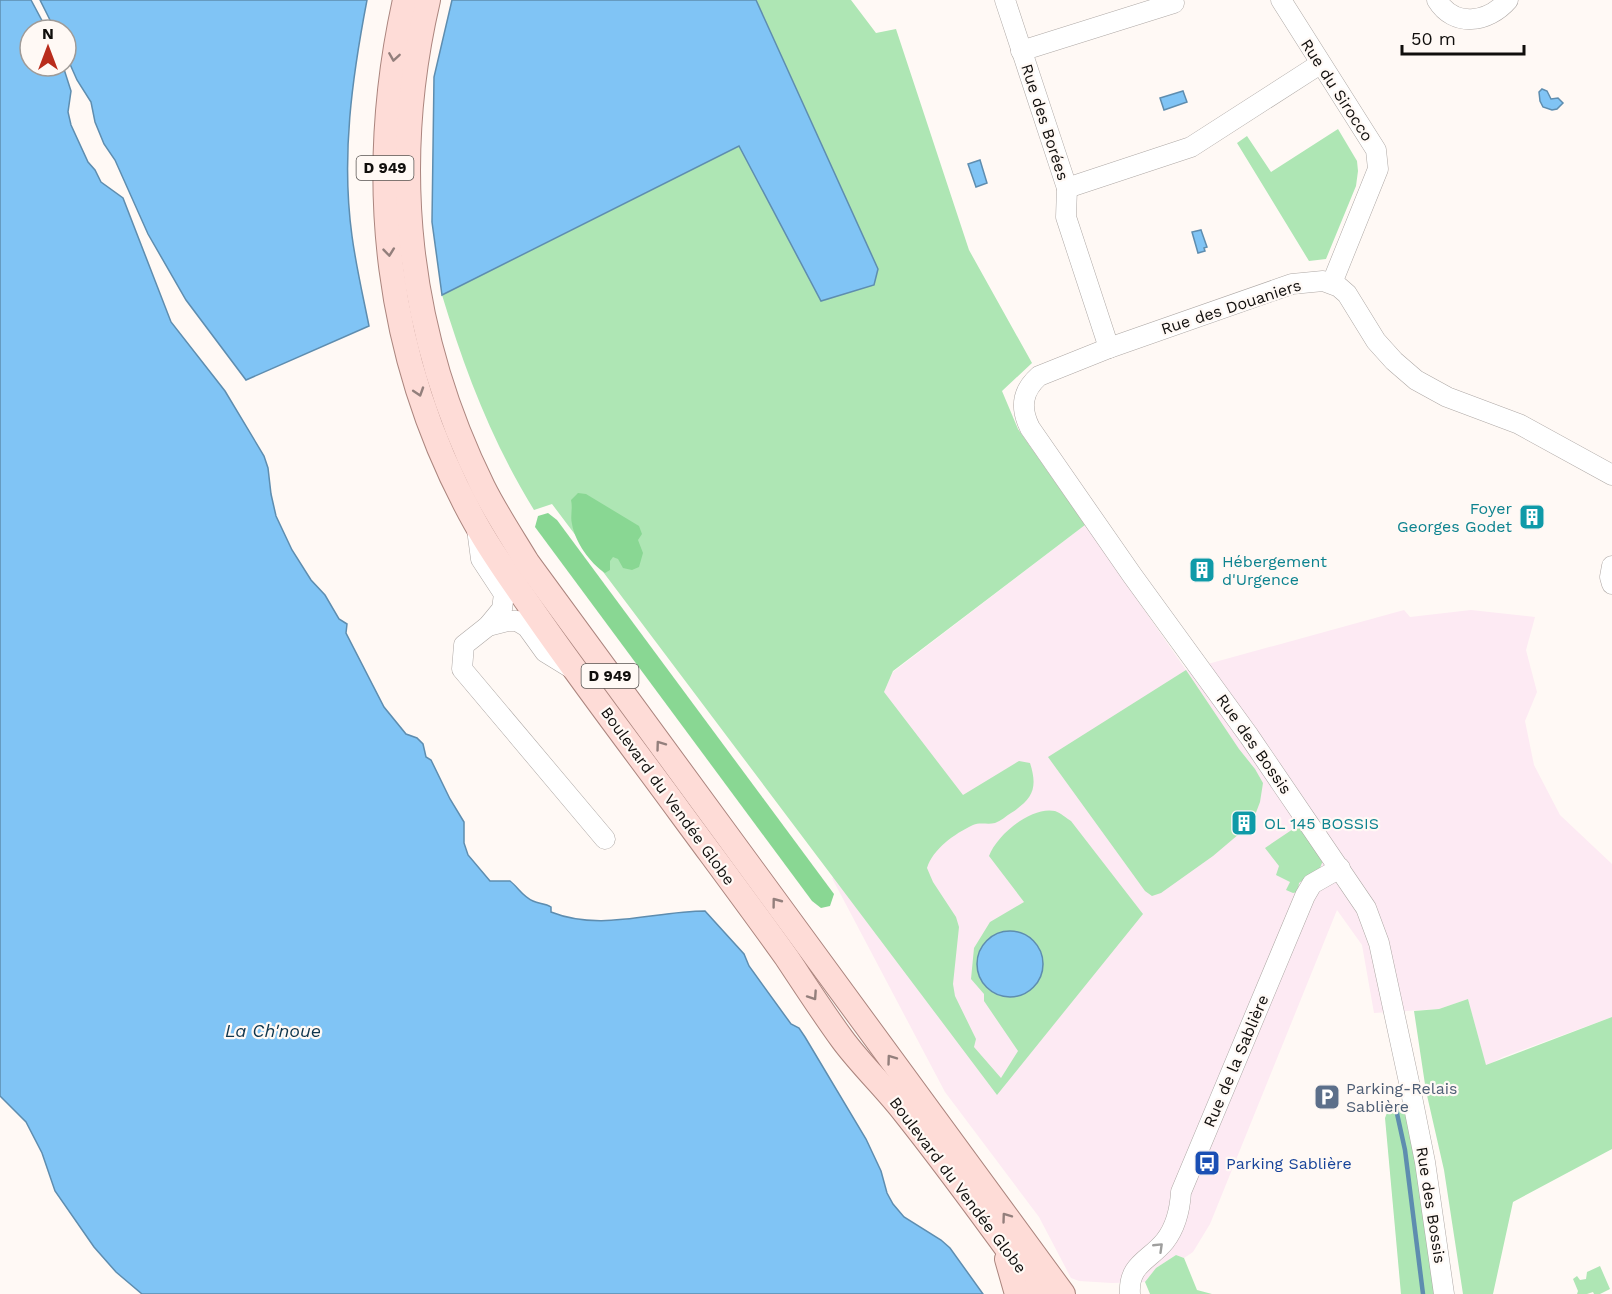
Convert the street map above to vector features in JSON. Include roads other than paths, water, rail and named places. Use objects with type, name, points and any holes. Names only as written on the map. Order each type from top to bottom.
[{"type":"main road","name":"Boulevard du Vendée Globe","points":[[405,0],[389,85],[384,194],[395,299],[406,347],[446,465],[477,526],[574,670],[780,948],[844,1042],[909,1117],[1040,1294]]},
{"type":"main road","name":"Boulevard du Vendée Globe","points":[[428,0],[421,32],[407,138],[407,194],[411,250],[418,295],[440,382],[483,488],[534,571],[1063,1294]]},
{"type":"main road","points":[[1002,1242],[1017,1294]]},
{"type":"street","name":"Rue des Borées","points":[[1005,0],[1067,188],[1066,217],[1109,348]]},
{"type":"street","name":"Rue du Sirocco","points":[[1281,0],[1376,150],[1378,159],[1378,169],[1332,284]]},
{"type":"street","points":[[1437,0],[1442,8],[1453,16],[1467,20],[1481,19],[1500,8],[1508,0]]},
{"type":"street","points":[[1021,51],[1174,3]]},
{"type":"street","points":[[1067,188],[1191,147],[1320,64]]},
{"type":"street","name":"Rue des Douaniers","points":[[1109,348],[1292,284],[1315,281],[1332,284]]},
{"type":"street","points":[[1332,284],[1347,294],[1376,341],[1416,380],[1447,397],[1519,424],[1612,475]]},
{"type":"street","name":"Rue des Bossis","points":[[1109,348],[1039,376],[1030,384],[1023,398],[1023,416],[1132,575],[1249,736],[1366,908],[1379,943],[1425,1162],[1444,1294]]},
{"type":"street","points":[[477,526],[481,559],[504,594],[502,609],[488,626],[464,645],[462,669],[605,839]]},
{"type":"street","points":[[1612,566],[1610,577],[1612,584]]},
{"type":"street","points":[[488,626],[517,621],[527,627],[545,652],[574,670]]},
{"type":"street","name":"Rue de la Sablière","points":[[1130,1294],[1134,1270],[1169,1234],[1180,1209],[1181,1192],[1305,896],[1312,884],[1340,868]]},
{"type":"water","name":"La Ch'noue","points":[[0,0],[31,0],[41,18],[18,18],[18,78],[67,78],[71,91],[68,112],[71,125],[88,162],[101,182],[123,198],[171,322],[225,391],[264,456],[276,516],[292,550],[311,580],[325,595],[339,619],[347,624],[346,633],[384,707],[406,734],[417,738],[423,744],[426,757],[431,760],[464,822],[464,843],[468,855],[490,881],[510,881],[529,899],[551,907],[551,912],[570,918],[628,919],[705,911],[744,954],[749,966],[791,1024],[799,1028],[805,1037],[866,1139],[893,1204],[904,1217],[950,1248],[983,1294],[142,1294],[116,1272],[94,1247],[55,1191],[42,1153],[26,1122],[0,1096]]},
{"type":"water","points":[[40,0],[367,0],[353,88],[348,177],[352,236],[369,326],[246,380],[186,300],[148,234],[115,160],[104,144],[95,122],[91,102],[76,78],[78,78],[78,18],[49,18]]},
{"type":"water","points":[[452,0],[756,0],[878,269],[874,285],[821,301],[739,146],[442,295],[432,222],[434,77]]},
{"type":"water","points":[[1542,89],[1547,91],[1551,99],[1558,98],[1563,103],[1557,109],[1552,110],[1543,107],[1539,92]]},
{"type":"water","points":[[1183,91],[1187,102],[1164,110],[1160,98]]},
{"type":"water","points":[[980,160],[987,183],[976,187],[968,164]]},
{"type":"water","points":[[1201,230],[1207,247],[1204,248],[1205,251],[1198,253],[1192,232]]},
{"type":"water","points":[[1010,931],[1023,934],[1033,941],[1040,951],[1043,964],[1040,977],[1033,987],[1023,994],[1010,997],[997,994],[987,987],[980,977],[977,964],[980,951],[987,941],[997,934]]},
{"type":"waterway","points":[[1396,1109],[1405,1150],[1423,1294]]},
{"type":"place","name":"Foyer Georges Godet","points":[[1532,517]]},
{"type":"place","name":"Hébergement d'Urgence","points":[[1202,570]]},
{"type":"place","name":"OL 145 BOSSIS","points":[[1244,823]]},
{"type":"place","name":"Parking-Relais Sablière","points":[[1327,1097]]},
{"type":"place","name":"Parking Sablière","points":[[1207,1163]]}]
